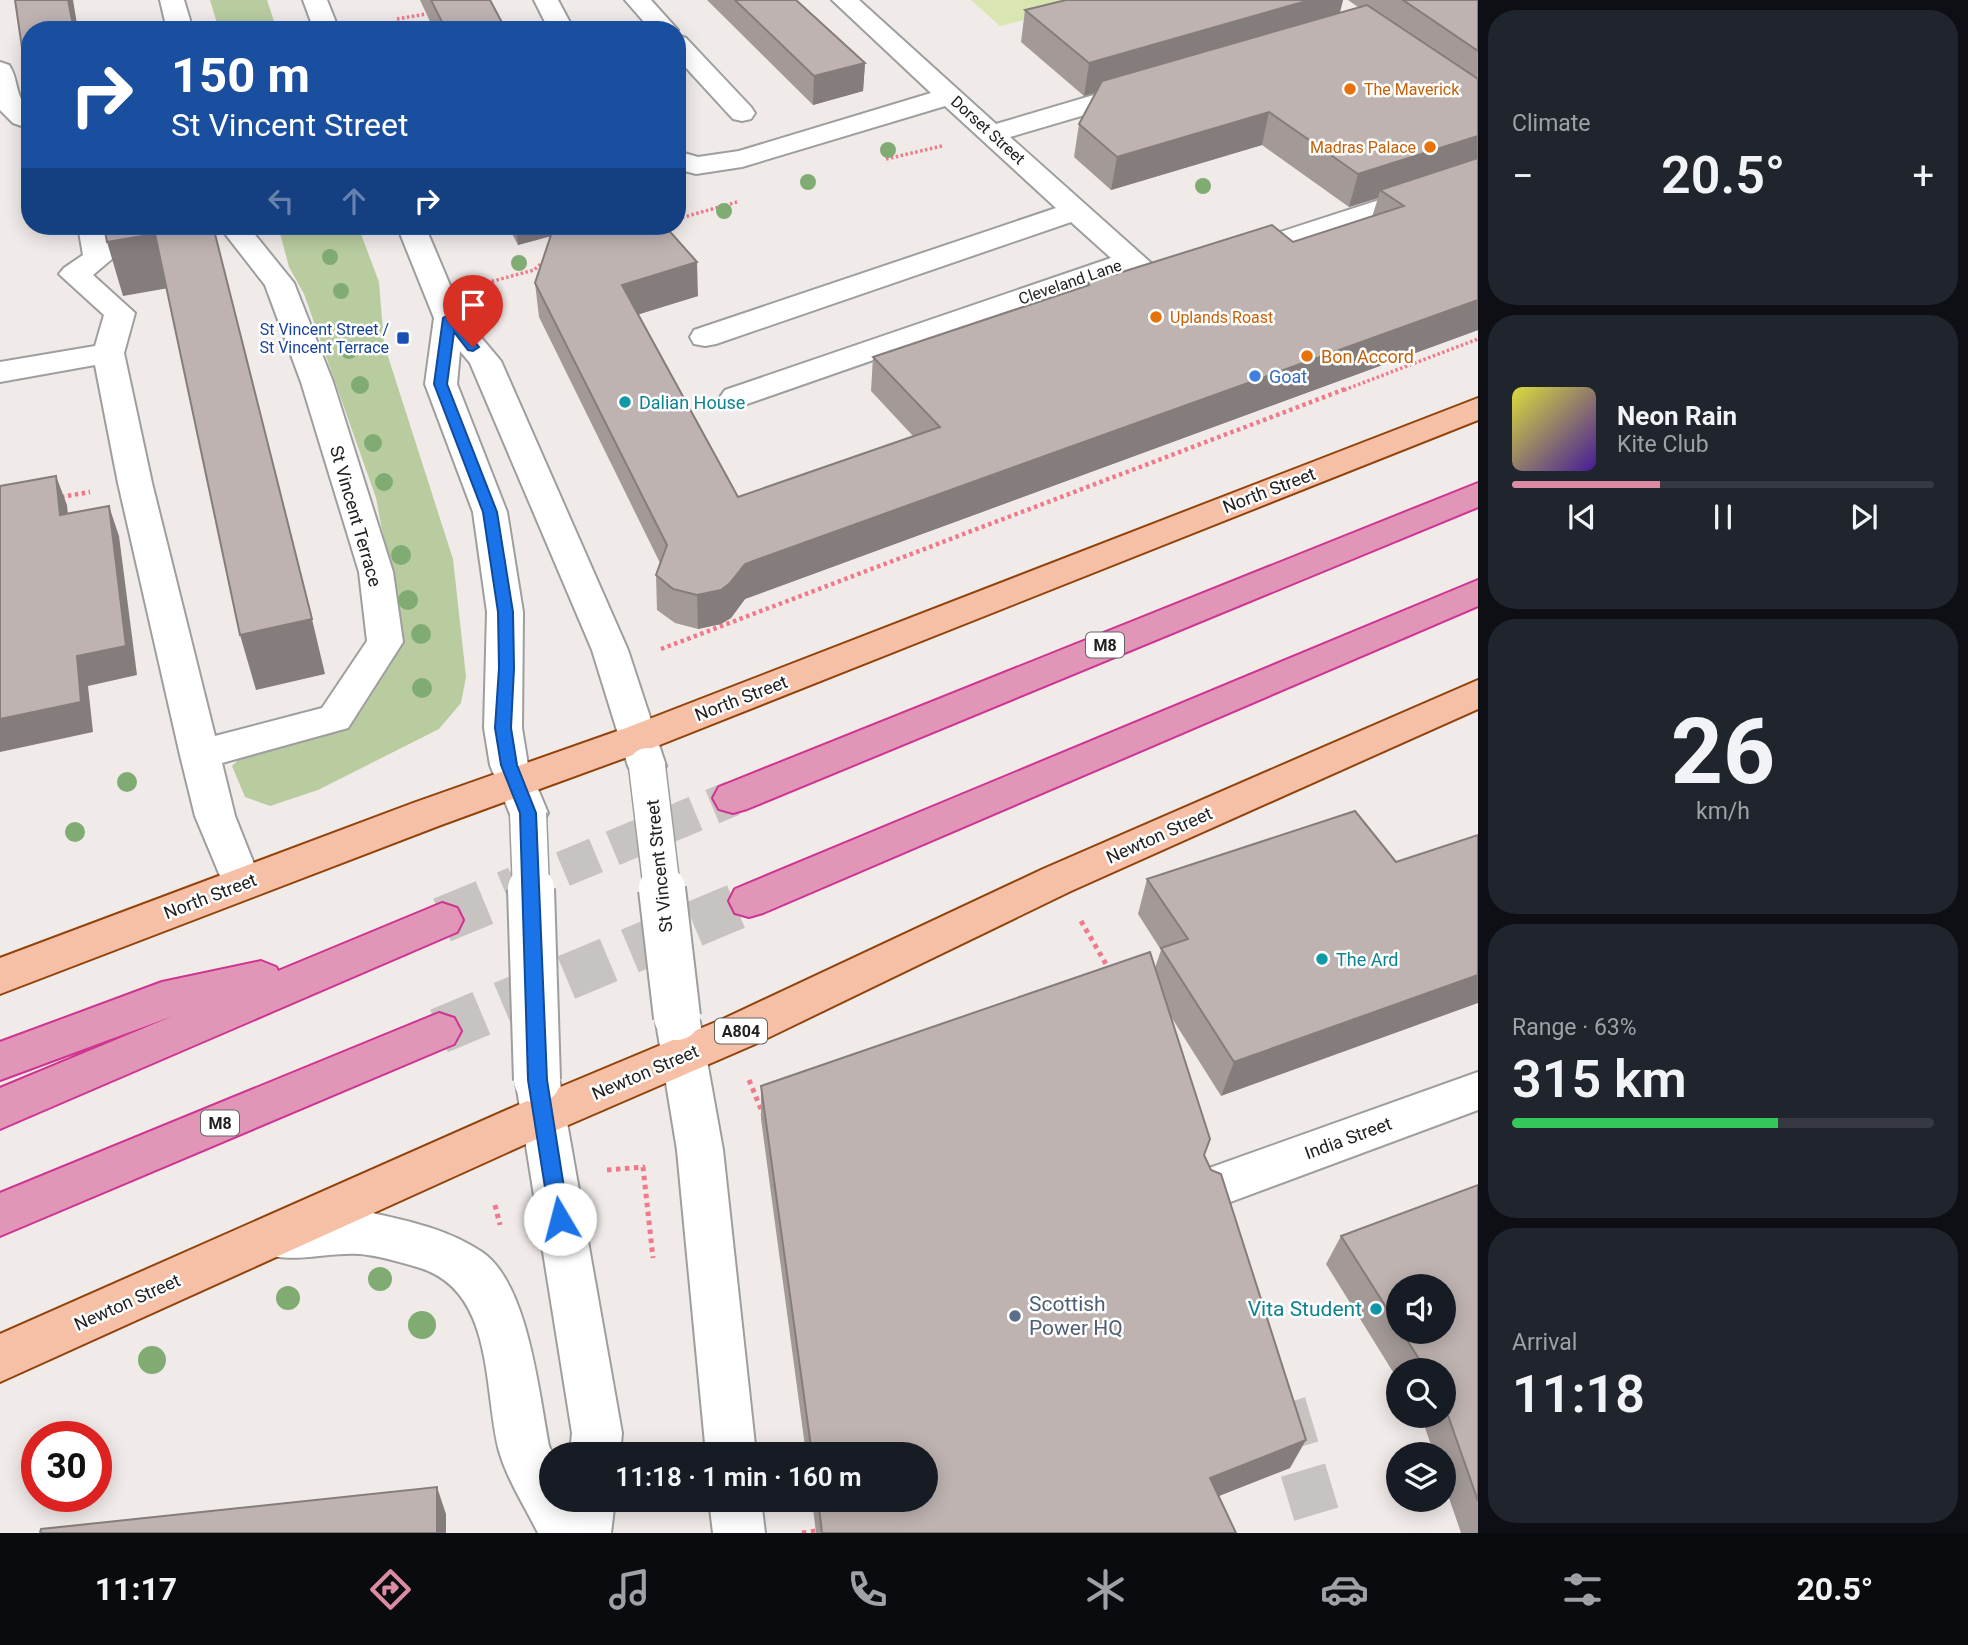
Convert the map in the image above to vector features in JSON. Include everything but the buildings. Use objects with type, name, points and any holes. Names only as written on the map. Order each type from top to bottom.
[{"type":"highway","name":"M8","points":[[733,797],[1478,494]]},
{"type":"highway","points":[[749,901],[1478,592]]},
{"type":"highway","points":[[0,1109],[442,920]]},
{"type":"highway","points":[[0,1061],[162,1000],[345,960]]},
{"type":"highway","name":"M8","points":[[0,1215],[439,1031]]},
{"type":"main road","name":"North Street","points":[[0,976],[242,884],[522,798],[643,752],[1478,408]]},
{"type":"main road","name":"Newton Street","points":[[0,1358],[275,1237],[540,1098],[1057,880],[1478,694]]},
{"type":"street","points":[[172,0],[178,21]]},
{"type":"street","points":[[315,0],[323,21]]},
{"type":"street","points":[[546,0],[557,21]]},
{"type":"street","points":[[637,0],[657,21]]},
{"type":"street","name":"Dorset Street","points":[[844,0],[1131,261]]},
{"type":"street","points":[[686,53],[742,113]]},
{"type":"street","points":[[0,70],[2,94],[21,118]]},
{"type":"street","points":[[991,134],[1163,83]]},
{"type":"street","points":[[686,162],[696,166],[742,159],[950,96]]},
{"type":"street","name":"Cleveland Lane","points":[[736,397],[1131,261],[1155,282],[1478,176]]},
{"type":"street","points":[[705,337],[1076,211]]},
{"type":"street","points":[[94,235],[98,258],[74,274],[120,313],[108,353],[135,483],[215,816],[242,884]]},
{"type":"street","name":"St Vincent Terrace","points":[[200,755],[335,718],[385,642],[376,572],[317,382],[279,284],[240,235]]},
{"type":"street","name":"St Vincent Street","points":[[415,235],[445,307],[485,361],[610,650],[643,752],[680,1037],[700,1150],[730,1442]]},
{"type":"street","points":[[445,307],[441,384],[490,512],[505,612],[503,728],[522,798],[540,1098],[597,1433],[596,1442]]},
{"type":"street","points":[[0,372],[108,353]]},
{"type":"street","name":"India Street","points":[[1217,1186],[1478,1091]]},
{"type":"street","points":[[275,1237],[360,1232],[429,1248],[466,1268],[483,1285],[500,1324],[525,1452],[566,1533]]},
{"type":"street","points":[[585,1533],[588,1512]]},
{"type":"street","points":[[736,1512],[739,1533]]},
{"type":"path","points":[[397,19],[426,14]]},
{"type":"path","points":[[445,307],[534,270],[552,253]]},
{"type":"path","points":[[660,650],[1478,339]]},
{"type":"path","points":[[54,499],[135,483]]},
{"type":"path","points":[[1057,880],[1116,981]]},
{"type":"path","points":[[749,1080],[765,1118]]},
{"type":"path","points":[[605,1171],[643,1167],[653,1263]]},
{"type":"path","points":[[802,1533],[816,1531]]},
{"type":"green space","points":[[210,0],[267,0],[274,21],[216,21]]},
{"type":"green space","points":[[971,0],[1106,0],[1000,26]]},
{"type":"green space","points":[[280,235],[361,235],[379,282],[384,344],[453,559],[466,677],[461,703],[439,729],[318,790],[270,806],[245,797],[232,766],[244,754],[346,722],[390,666],[399,620],[376,498],[304,294],[289,267]]},
{"type":"tunnel","points":[[513,890],[733,798]]},
{"type":"tunnel","points":[[442,920],[517,889]]},
{"type":"tunnel","points":[[439,1031],[749,901]]},
{"type":"tunnel","points":[[1283,1404],[1322,1533]]},
{"type":"place","name":"The Maverick","points":[[1350,89]]},
{"type":"place","name":"Madras Palace","points":[[1430,147]]},
{"type":"place","name":"Uplands Roast","points":[[1156,317]]},
{"type":"place","name":"St Vincent Street / St Vincent Terrace","points":[[403,338]]},
{"type":"place","name":"Bon Accord","points":[[1307,356]]},
{"type":"place","name":"Goat","points":[[1255,376]]},
{"type":"place","name":"Dalian House","points":[[625,402]]},
{"type":"place","name":"The Ard","points":[[1322,959]]},
{"type":"place","name":"Vita Student","points":[[1376,1309]]},
{"type":"place","name":"Scottish Power HQ","points":[[1015,1316]]},
{"type":"route","points":[[473,347],[449,318],[441,384],[490,512],[505,612],[503,728],[509,765],[528,813],[537,1080],[560,1219]]}]
